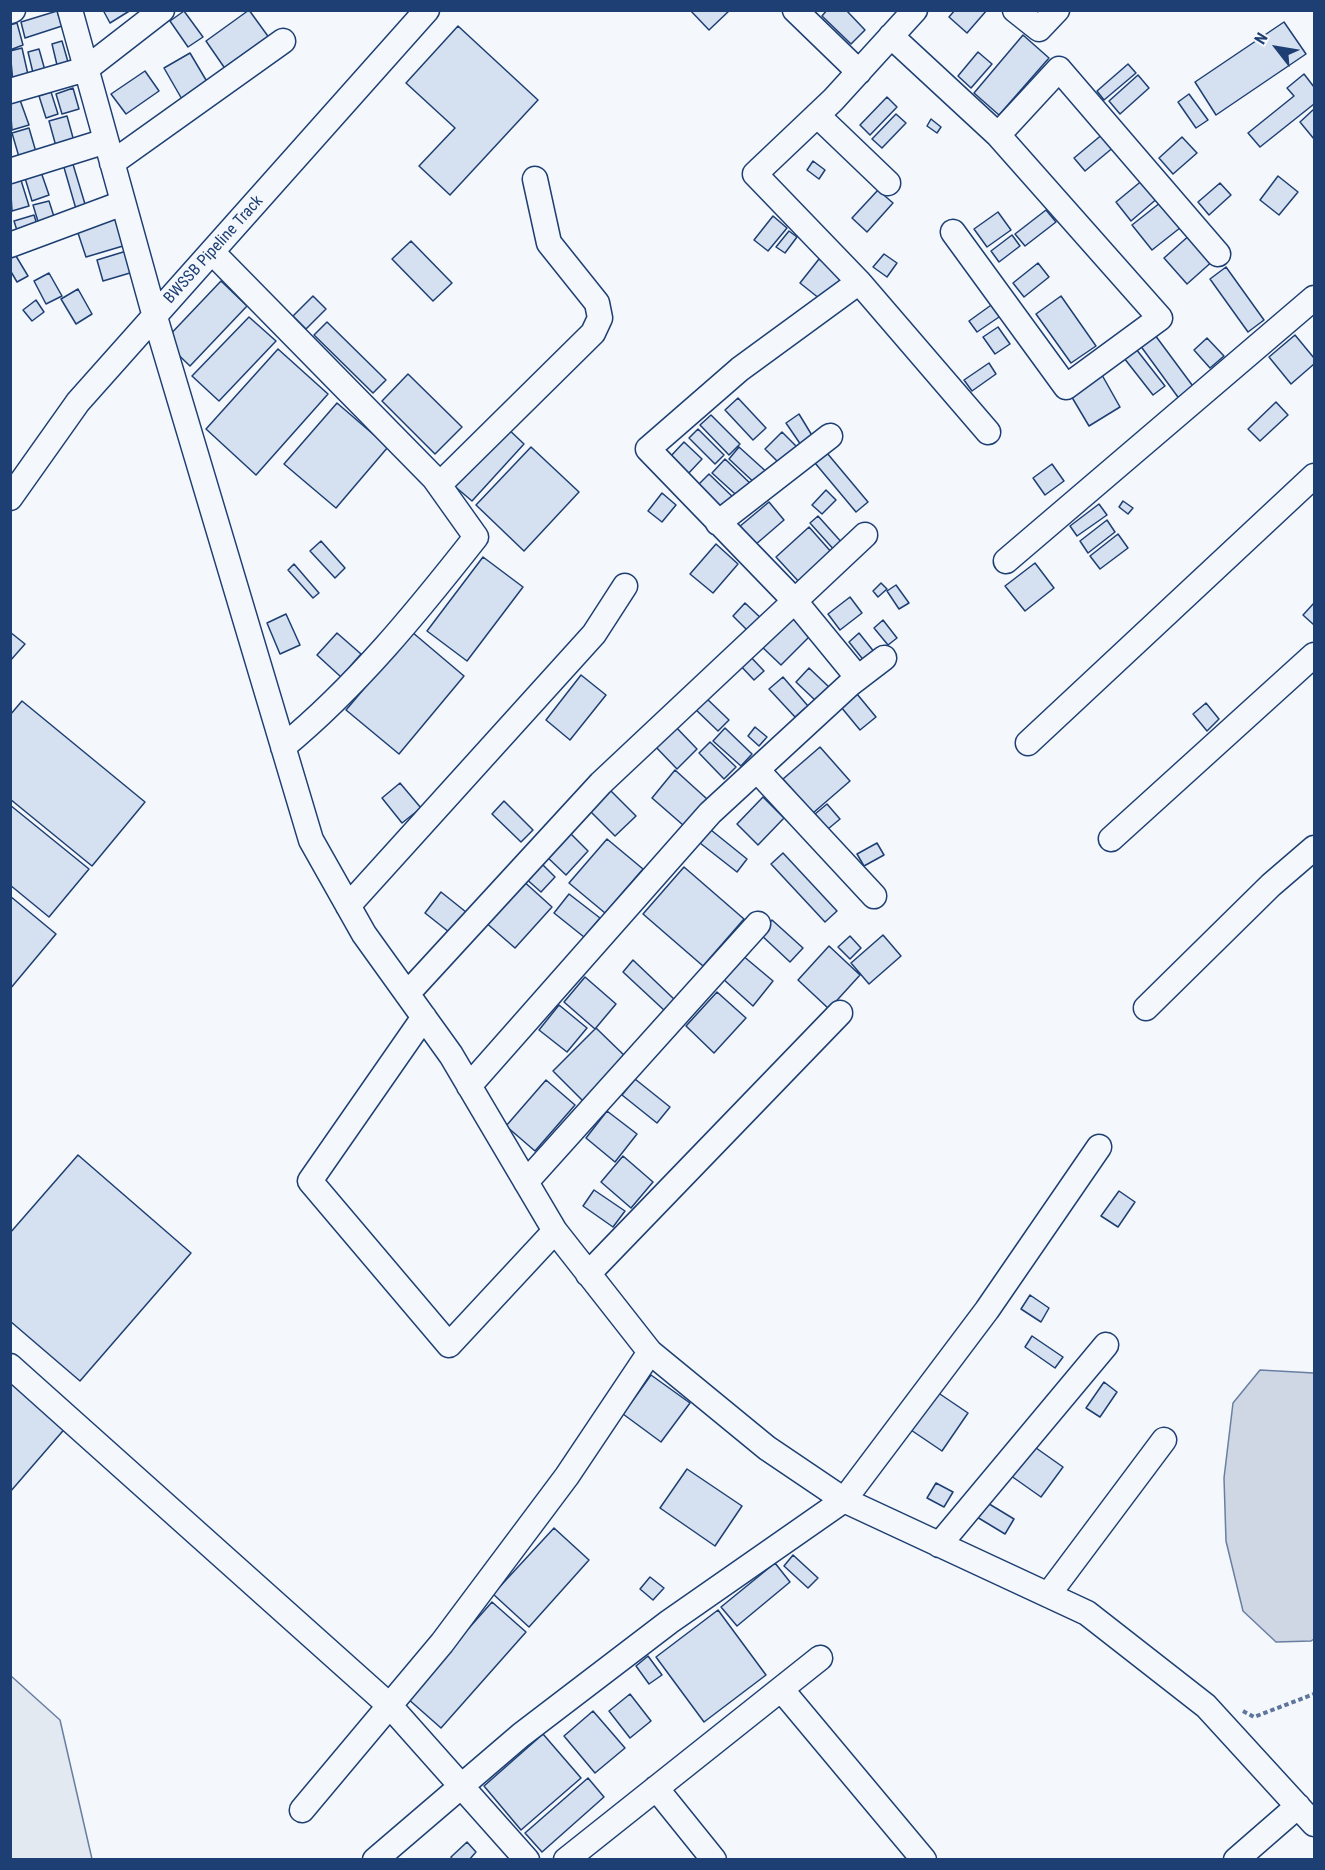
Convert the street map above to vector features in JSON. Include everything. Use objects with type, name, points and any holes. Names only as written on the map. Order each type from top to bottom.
[{"type":"street","points":[[70,10],[155,317],[311,840],[364,934],[424,1017],[469,1086],[555,1231],[650,1352],[767,1448],[844,1500],[1087,1613],[1206,1706],[1314,1824]]},
{"type":"street","points":[[10,91],[86,69],[162,10]]},
{"type":"street","name":"BWSSB Pipeline Track","points":[[10,498],[78,402],[427,10]]},
{"type":"street","points":[[795,10],[859,72]]},
{"type":"street","points":[[915,10],[859,72],[755,174],[859,282],[988,432]]},
{"type":"street","points":[[1015,10],[1039,29],[1057,10]]},
{"type":"street","points":[[891,36],[998,135],[1160,318],[1066,387],[953,232]]},
{"type":"street","points":[[10,171],[109,152],[283,41]]},
{"type":"street","points":[[998,135],[1059,69],[1218,254]]},
{"type":"street","points":[[817,115],[888,183]]},
{"type":"street","points":[[439,485],[593,333],[600,318],[597,303],[549,243],[535,179]]},
{"type":"street","points":[[10,245],[123,203]]},
{"type":"street","points":[[212,252],[439,485],[476,537],[410,620],[322,716],[283,747]]},
{"type":"street","points":[[858,678],[794,600],[648,449],[740,369],[859,282]]},
{"type":"street","points":[[1006,561],[1314,298]]},
{"type":"street","points":[[718,523],[830,436]]},
{"type":"street","points":[[1028,743],[1314,476]]},
{"type":"street","points":[[407,994],[601,783],[865,535]]},
{"type":"street","points":[[348,906],[594,634],[625,586]]},
{"type":"street","points":[[1111,839],[1314,655]]},
{"type":"street","points":[[469,1086],[710,813],[858,678],[884,658]]},
{"type":"street","points":[[757,770],[874,896]]},
{"type":"street","points":[[1146,1008],[1271,885],[1314,848]]},
{"type":"street","points":[[526,1182],[758,924]]},
{"type":"street","points":[[588,1274],[840,1013]]},
{"type":"street","points":[[424,1017],[310,1180],[449,1345],[555,1231]]},
{"type":"street","points":[[375,1860],[521,1735],[669,1622],[844,1500],[987,1310],[1099,1147]]},
{"type":"street","points":[[939,1545],[1106,1345]]},
{"type":"street","points":[[302,1810],[442,1643],[567,1476],[650,1352]]},
{"type":"street","points":[[10,1366],[390,1706],[527,1860]]},
{"type":"street","points":[[1048,1595],[1164,1440]]},
{"type":"street","points":[[566,1860],[820,1658]]},
{"type":"street","points":[[781,1689],[924,1860]]},
{"type":"street","points":[[656,1788],[714,1860]]},
{"type":"street","points":[[1236,1860],[1298,1806]]},
{"type":"path","points":[[1206,1706],[1228,1703],[1254,1717],[1314,1694]]},
{"type":"shaded area","points":[[1260,1370],[1314,1373],[1314,1639],[1311,1641],[1276,1642],[1243,1611],[1226,1541],[1224,1478],[1233,1403]]},
{"type":"shaded area","points":[[10,1675],[60,1720],[92,1859],[11,1859]]},
{"type":"building","points":[[103,10],[131,10],[110,23]]},
{"type":"building","points":[[249,10],[270,39],[226,70],[206,41]]},
{"type":"building","points":[[690,10],[730,10],[709,30]]},
{"type":"building","points":[[827,10],[846,10],[865,30],[851,44],[822,16]]},
{"type":"building","points":[[955,10],[987,10],[967,33],[949,17]]},
{"type":"building","points":[[57,11],[62,26],[25,38],[21,22]]},
{"type":"building","points":[[184,11],[203,37],[188,47],[170,21]]},
{"type":"building","points":[[1284,22],[1306,54],[1216,115],[1195,82]]},
{"type":"building","points":[[17,23],[23,45],[10,50],[10,25]]},
{"type":"building","points":[[458,26],[538,100],[450,195],[419,166],[455,128],[406,83]]},
{"type":"building","points":[[1023,35],[1049,58],[999,115],[974,93]]},
{"type":"building","points":[[62,41],[68,62],[57,65],[52,44]]},
{"type":"building","points":[[22,48],[29,79],[13,82],[10,51]]},
{"type":"building","points":[[39,49],[46,74],[34,77],[28,52]]},
{"type":"building","points":[[978,52],[992,64],[971,88],[958,76]]},
{"type":"building","points":[[190,53],[209,85],[183,101],[164,68]]},
{"type":"building","points":[[1128,64],[1136,73],[1104,100],[1097,91]]},
{"type":"building","points":[[145,71],[159,91],[126,114],[111,94]]},
{"type":"building","points":[[1304,74],[1314,87],[1314,104],[1260,147],[1248,133],[1294,96],[1287,88]]},
{"type":"building","points":[[1138,75],[1149,88],[1120,114],[1109,101]]},
{"type":"building","points":[[73,88],[79,109],[62,114],[56,94]]},
{"type":"building","points":[[51,92],[58,114],[46,118],[39,96]]},
{"type":"building","points":[[1189,94],[1208,120],[1196,128],[1178,102]]},
{"type":"building","points":[[887,97],[897,107],[870,135],[860,125]]},
{"type":"building","points":[[20,100],[29,125],[12,130],[10,104]]},
{"type":"building","points":[[1314,109],[1314,139],[1300,122]]},
{"type":"building","points":[[896,114],[906,123],[882,148],[872,139]]},
{"type":"building","points":[[67,116],[75,145],[57,150],[49,121]]},
{"type":"building","points":[[931,119],[941,127],[937,133],[927,126]]},
{"type":"building","points":[[29,128],[36,152],[19,157],[12,133]]},
{"type":"building","points":[[1104,133],[1115,146],[1085,171],[1074,158]]},
{"type":"building","points":[[1182,137],[1197,153],[1173,174],[1159,158]]},
{"type":"building","points":[[72,161],[88,214],[78,216],[63,164]]},
{"type":"building","points":[[813,161],[825,170],[819,179],[807,170]]},
{"type":"building","points":[[41,172],[49,195],[32,201],[25,178]]},
{"type":"building","points":[[1278,176],[1298,192],[1279,215],[1260,200]]},
{"type":"building","points":[[20,177],[29,206],[12,211],[10,180]]},
{"type":"building","points":[[1144,179],[1159,197],[1131,221],[1116,202]]},
{"type":"building","points":[[1220,183],[1231,195],[1209,215],[1198,202]]},
{"type":"building","points":[[878,190],[893,203],[867,232],[852,218]]},
{"type":"building","points":[[1165,199],[1185,224],[1152,250],[1132,225]]},
{"type":"building","points":[[49,201],[56,223],[40,228],[33,205]]},
{"type":"building","points":[[1046,210],[1056,222],[1025,246],[1015,234]]},
{"type":"building","points":[[998,212],[1011,230],[987,247],[974,229]]},
{"type":"building","points":[[34,215],[39,231],[19,237],[14,221]]},
{"type":"building","points":[[114,215],[123,246],[86,257],[76,227]]},
{"type":"building","points":[[773,216],[787,228],[768,251],[754,240]]},
{"type":"building","points":[[789,231],[797,237],[785,253],[776,247]]},
{"type":"building","points":[[1192,233],[1215,259],[1187,284],[1164,258]]},
{"type":"building","points":[[1012,235],[1020,246],[999,262],[991,251]]},
{"type":"building","points":[[411,241],[452,283],[433,301],[392,259]]},
{"type":"building","points":[[133,249],[140,270],[103,281],[97,260]]},
{"type":"building","points":[[13,251],[28,276],[17,282],[10,270],[10,253]]},
{"type":"building","points":[[884,254],[897,263],[887,277],[873,267]]},
{"type":"building","points":[[819,259],[844,278],[825,303],[800,283]]},
{"type":"building","points":[[1038,263],[1049,277],[1024,297],[1013,283]]},
{"type":"building","points":[[1226,267],[1264,320],[1248,332],[1210,279]]},
{"type":"building","points":[[49,273],[62,296],[46,304],[34,281]]},
{"type":"building","points":[[221,281],[247,306],[190,366],[164,341]]},
{"type":"building","points":[[78,289],[92,314],[76,324],[61,299]]},
{"type":"building","points":[[313,296],[326,309],[306,329],[293,316]]},
{"type":"building","points":[[1061,296],[1096,346],[1071,363],[1036,314]]},
{"type":"building","points":[[36,300],[44,312],[32,321],[23,310]]},
{"type":"building","points":[[994,303],[1002,315],[977,332],[969,321]]},
{"type":"building","points":[[249,317],[276,341],[219,401],[192,376]]},
{"type":"building","points":[[327,322],[386,380],[373,393],[314,335]]},
{"type":"building","points":[[998,327],[1010,344],[995,354],[983,337]]},
{"type":"building","points":[[1152,331],[1198,393],[1183,404],[1137,341]]},
{"type":"building","points":[[1295,335],[1314,358],[1314,364],[1291,384],[1269,357]]},
{"type":"building","points":[[1207,338],[1224,356],[1210,368],[1194,350]]},
{"type":"building","points":[[278,349],[328,394],[256,475],[206,429]]},
{"type":"building","points":[[1136,349],[1165,386],[1153,395],[1124,358]]},
{"type":"building","points":[[989,363],[996,374],[972,391],[964,380]]},
{"type":"building","points":[[408,374],[462,427],[435,454],[382,401]]},
{"type":"building","points":[[1102,375],[1120,407],[1089,426],[1070,394]]},
{"type":"building","points":[[738,398],[766,428],[753,440],[725,410]]},
{"type":"building","points":[[1276,402],[1288,415],[1260,441],[1248,429]]},
{"type":"building","points":[[337,403],[388,447],[336,508],[284,464]]},
{"type":"building","points":[[799,414],[813,437],[801,445],[786,423]]},
{"type":"building","points":[[711,415],[740,444],[729,455],[700,425]]},
{"type":"building","points":[[505,426],[524,444],[472,501],[452,484]]},
{"type":"building","points":[[698,429],[724,455],[715,464],[689,438]]},
{"type":"building","points":[[782,432],[798,448],[781,465],[765,449]]},
{"type":"building","points":[[684,442],[702,459],[687,475],[669,458]]},
{"type":"building","points":[[531,447],[579,492],[524,551],[476,505]]},
{"type":"building","points":[[739,447],[770,475],[759,487],[729,459]]},
{"type":"building","points":[[827,453],[868,502],[856,512],[815,463]]},
{"type":"building","points":[[725,459],[756,489],[744,502],[712,473]]},
{"type":"building","points":[[1052,464],[1064,481],[1045,495],[1033,478]]},
{"type":"building","points":[[709,474],[737,501],[724,514],[696,487]]},
{"type":"building","points":[[826,490],[836,500],[822,514],[812,505]]},
{"type":"building","points":[[662,493],[676,505],[662,522],[648,511]]},
{"type":"building","points":[[1123,501],[1133,508],[1128,514],[1119,507]]},
{"type":"building","points":[[769,502],[784,520],[755,545],[739,527]]},
{"type":"building","points":[[1099,504],[1107,515],[1077,536],[1070,526]]},
{"type":"building","points":[[818,516],[844,545],[836,552],[810,523]]},
{"type":"building","points":[[1107,520],[1115,532],[1088,553],[1080,541]]},
{"type":"building","points":[[809,527],[833,554],[800,583],[776,557]]},
{"type":"building","points":[[1118,534],[1128,548],[1100,569],[1090,556]]},
{"type":"building","points":[[321,541],[345,568],[335,578],[310,551]]},
{"type":"building","points":[[716,544],[738,564],[713,593],[690,574]]},
{"type":"building","points":[[483,557],[523,587],[467,661],[427,631]]},
{"type":"building","points":[[1035,563],[1054,588],[1025,611],[1005,586]]},
{"type":"building","points":[[294,564],[319,593],[313,598],[288,570]]},
{"type":"building","points":[[881,583],[887,589],[878,597],[873,591]]},
{"type":"building","points":[[896,585],[909,603],[899,609],[887,591]]},
{"type":"building","points":[[850,597],[862,613],[840,630],[828,614]]},
{"type":"building","points":[[745,603],[763,620],[750,633],[733,616]]},
{"type":"building","points":[[1314,603],[1314,625],[1303,615]]},
{"type":"building","points":[[791,613],[812,634],[781,665],[760,645]]},
{"type":"building","points":[[286,614],[300,645],[280,654],[267,623]]},
{"type":"building","points":[[883,620],[897,638],[888,645],[874,628]]},
{"type":"building","points":[[10,632],[25,644],[10,661]]},
{"type":"building","points":[[412,632],[464,676],[399,754],[346,710]]},
{"type":"building","points":[[337,633],[361,654],[341,677],[317,655]]},
{"type":"building","points":[[859,633],[875,653],[865,662],[849,642]]},
{"type":"building","points":[[747,653],[764,671],[754,680],[737,662]]},
{"type":"building","points":[[809,668],[829,687],[816,701],[796,682]]},
{"type":"building","points":[[581,675],[606,695],[570,740],[546,720]]},
{"type":"building","points":[[783,677],[808,706],[795,717],[769,689]]},
{"type":"building","points":[[857,694],[876,717],[860,730],[841,707]]},
{"type":"building","points":[[704,696],[729,720],[718,731],[693,707]]},
{"type":"building","points":[[22,701],[145,802],[92,866],[10,799],[10,715]]},
{"type":"building","points":[[1206,703],[1219,719],[1207,731],[1193,714]]},
{"type":"building","points":[[672,723],[697,749],[677,769],[652,743]]},
{"type":"building","points":[[755,727],[767,737],[759,746],[748,736]]},
{"type":"building","points":[[725,728],[752,754],[741,766],[713,741]]},
{"type":"building","points":[[710,742],[736,767],[724,779],[699,753]]},
{"type":"building","points":[[820,747],[850,781],[813,813],[783,779]]},
{"type":"building","points":[[675,770],[707,799],[683,825],[652,798]]},
{"type":"building","points":[[400,783],[421,808],[402,823],[382,798]]},
{"type":"building","points":[[609,789],[636,816],[615,836],[588,809]]},
{"type":"building","points":[[763,797],[784,818],[758,845],[737,824]]},
{"type":"building","points":[[504,801],[533,830],[521,842],[492,814]]},
{"type":"building","points":[[827,804],[840,819],[828,829],[815,814]]},
{"type":"building","points":[[10,805],[89,869],[49,917],[10,885]]},
{"type":"building","points":[[711,830],[747,859],[737,872],[700,843]]},
{"type":"building","points":[[568,831],[588,851],[566,875],[545,855]]},
{"type":"building","points":[[607,839],[643,869],[605,913],[569,883]]},
{"type":"building","points":[[877,843],[884,855],[864,866],[857,854]]},
{"type":"building","points":[[783,853],[837,911],[825,922],[771,864]]},
{"type":"building","points":[[539,861],[555,877],[541,892],[524,877]]},
{"type":"building","points":[[684,867],[744,919],[703,966],[643,914]]},
{"type":"building","points":[[521,879],[552,907],[515,948],[484,921]]},
{"type":"building","points":[[441,892],[466,912],[449,932],[425,913]]},
{"type":"building","points":[[569,894],[600,918],[584,937],[554,913]]},
{"type":"building","points":[[10,896],[56,934],[10,989]]},
{"type":"building","points":[[772,920],[803,948],[790,962],[760,934]]},
{"type":"building","points":[[883,935],[901,956],[869,984],[851,963]]},
{"type":"building","points":[[850,936],[861,948],[850,959],[838,947]]},
{"type":"building","points":[[829,946],[860,975],[829,1009],[798,980]]},
{"type":"building","points":[[742,955],[773,981],[753,1006],[722,978]]},
{"type":"building","points":[[633,960],[675,1000],[665,1011],[623,972]]},
{"type":"building","points":[[585,977],[616,1004],[595,1029],[564,1002]]},
{"type":"building","points":[[717,992],[746,1018],[714,1053],[686,1026]]},
{"type":"building","points":[[559,1005],[587,1028],[567,1052],[539,1030]]},
{"type":"building","points":[[596,1028],[627,1058],[584,1102],[553,1071]]},
{"type":"building","points":[[635,1079],[670,1107],[657,1123],[622,1095]]},
{"type":"building","points":[[546,1080],[575,1105],[535,1151],[506,1126]]},
{"type":"building","points":[[607,1111],[637,1134],[615,1162],[586,1138]]},
{"type":"building","points":[[78,1155],[191,1253],[80,1381],[10,1321],[10,1233]]},
{"type":"building","points":[[623,1156],[653,1182],[631,1208],[601,1182]]},
{"type":"building","points":[[594,1190],[625,1211],[613,1227],[583,1206]]},
{"type":"building","points":[[1119,1191],[1135,1202],[1118,1227],[1101,1216]]},
{"type":"building","points":[[1030,1295],[1049,1308],[1041,1322],[1021,1309]]},
{"type":"building","points":[[1032,1336],[1063,1357],[1055,1368],[1025,1347]]},
{"type":"building","points":[[651,1375],[690,1403],[661,1442],[623,1414]]},
{"type":"building","points":[[10,1376],[68,1425],[10,1492]]},
{"type":"building","points":[[1104,1382],[1117,1392],[1100,1417],[1086,1408]]},
{"type":"building","points":[[931,1388],[968,1413],[942,1451],[905,1426]]},
{"type":"building","points":[[1029,1443],[1063,1467],[1041,1497],[1007,1473]]},
{"type":"building","points":[[687,1469],[742,1506],[715,1546],[660,1508]]},
{"type":"building","points":[[936,1483],[953,1492],[944,1507],[927,1498]]},
{"type":"building","points":[[981,1499],[1014,1519],[1005,1534],[972,1514]]},
{"type":"building","points":[[554,1528],[589,1560],[529,1627],[493,1594]]},
{"type":"building","points":[[793,1555],[818,1578],[808,1588],[784,1566]]},
{"type":"building","points":[[775,1563],[790,1582],[737,1626],[721,1607]]},
{"type":"building","points":[[650,1577],[664,1588],[653,1600],[640,1589]]},
{"type":"building","points":[[492,1602],[526,1632],[441,1728],[407,1698]]},
{"type":"building","points":[[718,1610],[766,1675],[704,1722],[656,1657]]},
{"type":"building","points":[[648,1656],[662,1675],[649,1684],[636,1666]]},
{"type":"building","points":[[630,1694],[651,1721],[630,1738],[609,1711]]},
{"type":"building","points":[[593,1711],[625,1748],[595,1773],[564,1736]]},
{"type":"building","points":[[543,1734],[581,1778],[521,1830],[484,1786]]},
{"type":"building","points":[[588,1778],[604,1797],[542,1852],[525,1833]]},
{"type":"building","points":[[467,1842],[476,1852],[469,1860],[453,1860],[451,1857]]}]
